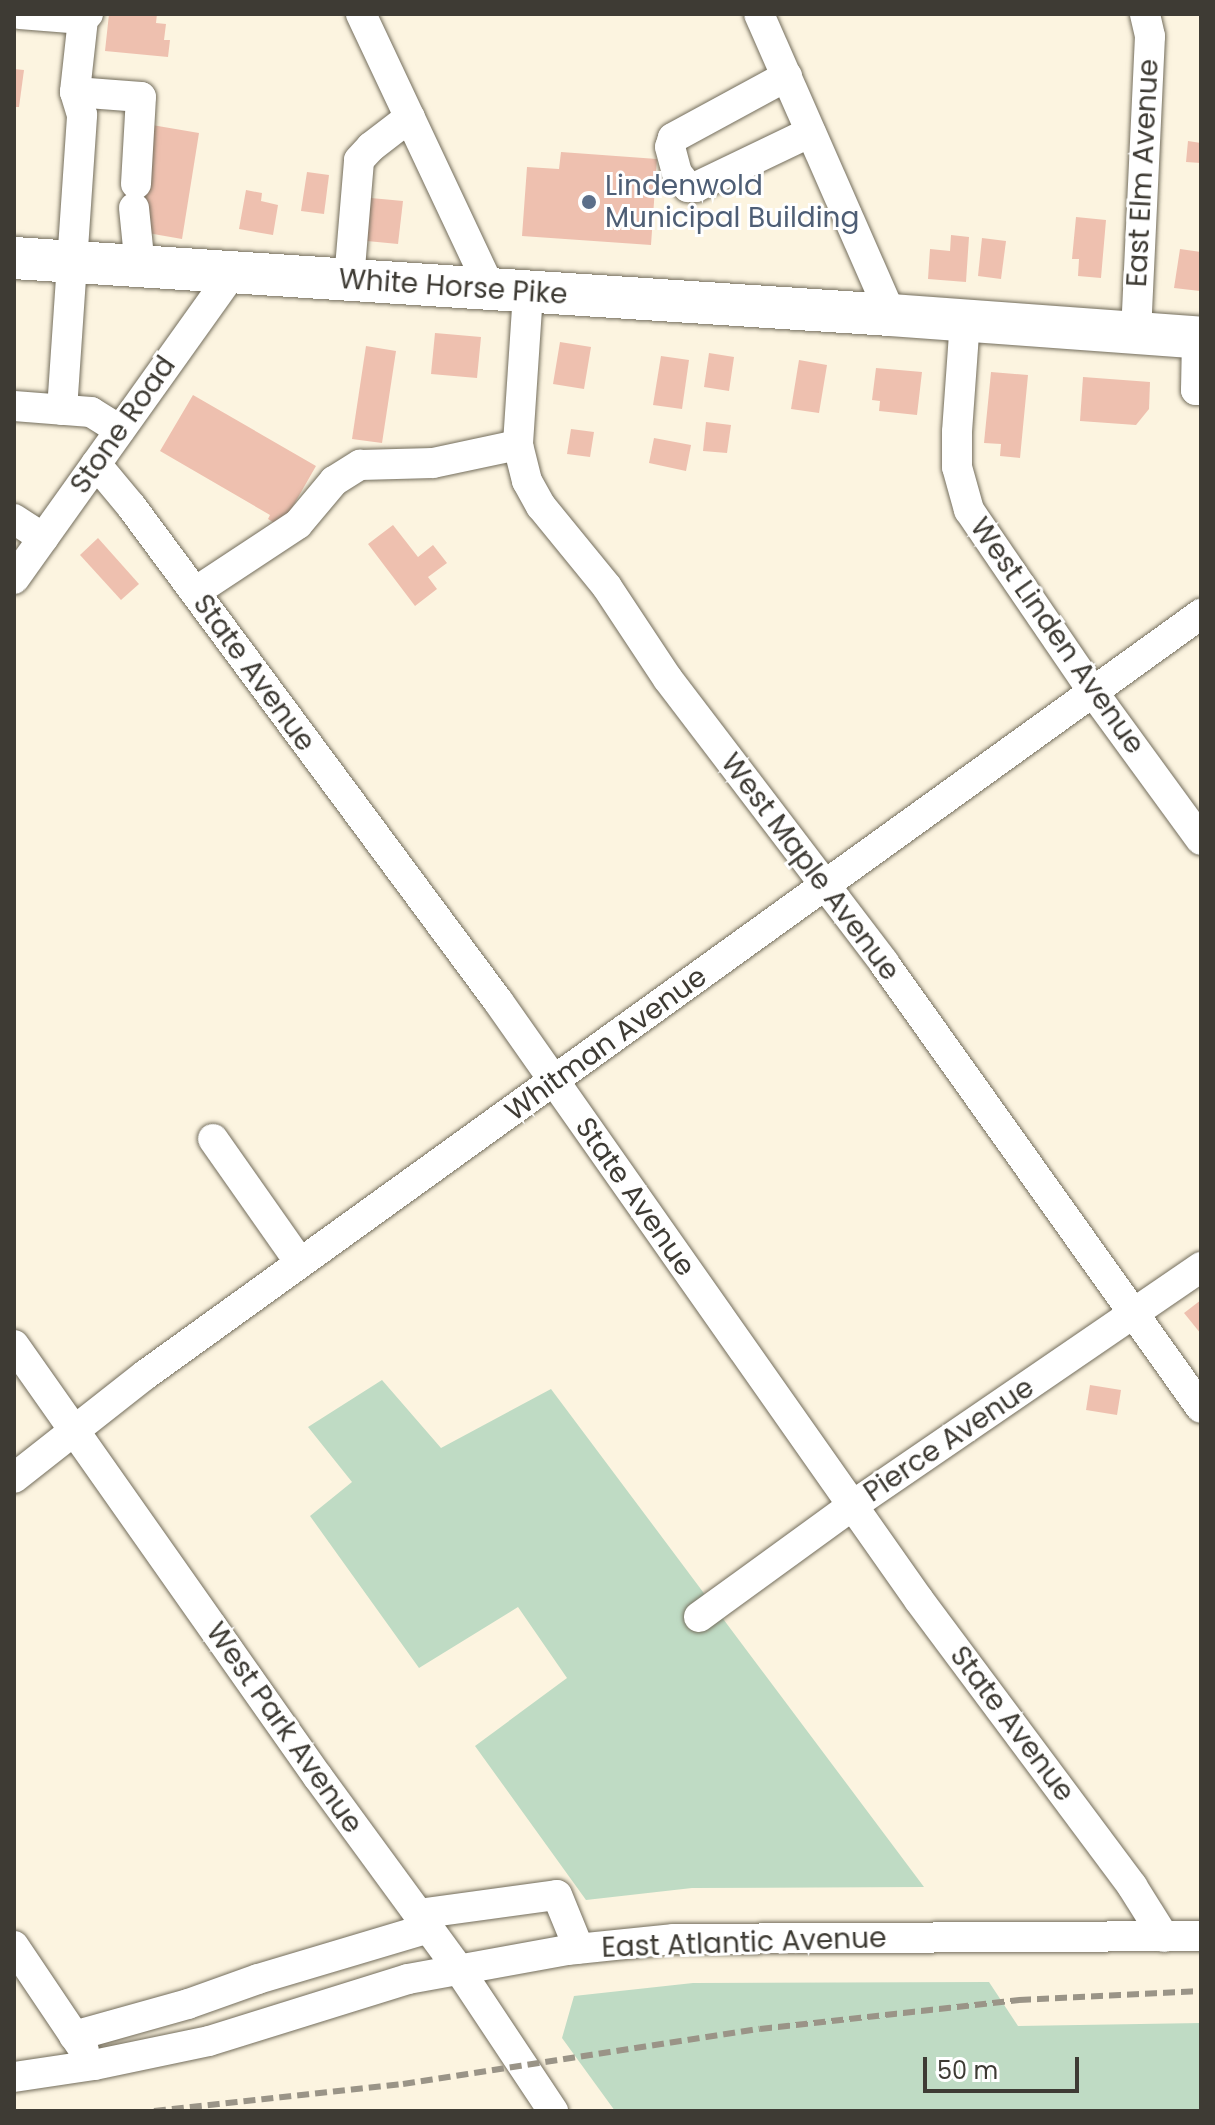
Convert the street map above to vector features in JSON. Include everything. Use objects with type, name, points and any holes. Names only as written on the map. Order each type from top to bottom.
[{"type":"highway","name":"White Horse Pike","points":[[14,258],[1199,338]]},
{"type":"street","points":[[20,14],[85,16],[75,92],[82,115],[75,262],[62,410]]},
{"type":"street","points":[[361,14],[410,117],[510,292]]},
{"type":"street","points":[[759,14],[891,315]]},
{"type":"street","name":"East Elm Avenue","points":[[1136,333],[1150,36],[1145,14]]},
{"type":"street","points":[[787,76],[673,138],[670,147],[677,173],[688,187],[696,187],[813,136]]},
{"type":"street","points":[[75,92],[141,97],[135,196],[140,267]]},
{"type":"street","points":[[349,280],[359,160],[410,117]]},
{"type":"street","name":"Stone Road","points":[[14,579],[233,272]]},
{"type":"street","name":"West Maple Avenue","points":[[510,292],[518,445],[527,481],[541,506],[607,587],[668,679],[825,885],[1201,1408]]},
{"type":"street","name":"West Linden Avenue","points":[[965,320],[957,455],[969,510],[1093,692],[1201,840]]},
{"type":"street","points":[[1199,338],[1196,390],[1201,390]]},
{"type":"street","points":[[14,406],[91,412],[120,430]]},
{"type":"street","points":[[195,592],[298,524],[334,481],[360,465],[433,463],[518,445]]},
{"type":"street","name":"State Avenue","points":[[96,464],[195,592],[554,1081],[852,1506],[1132,1886],[1164,1937]]},
{"type":"street","points":[[14,519],[43,538]]},
{"type":"street","name":"Whitman Avenue","points":[[14,1478],[145,1375],[1201,614]]},
{"type":"street","points":[[213,1139],[300,1263]]},
{"type":"street","name":"Pierce Avenue","points":[[699,1617],[852,1506],[1201,1267]]},
{"type":"street","name":"West Park Avenue","points":[[14,1345],[458,1968],[546,2110]]},
{"type":"street","points":[[74,2036],[215,1994],[423,1921],[557,1895],[579,1949]]},
{"type":"street","name":"East Atlantic Avenue","points":[[14,2077],[94,2065],[233,2034],[408,1979],[579,1949],[674,1939],[1201,1936]]},
{"type":"street","points":[[14,1946],[94,2065]]},
{"type":"street","points":[[258,1979],[282,2018]]},
{"type":"street","points":[[215,1994],[233,2034]]},
{"type":"green space","points":[[382,1380],[441,1448],[551,1389],[924,1887],[692,1888],[586,1900],[475,1746],[567,1678],[518,1607],[419,1668],[310,1516],[352,1482],[308,1427]]},
{"type":"green space","points":[[989,1982],[1018,2026],[1201,2023],[1201,2111],[615,2111],[562,2038],[574,1996],[693,1983]]},
{"type":"building","points":[[109,14],[157,14],[156,23],[166,24],[164,40],[170,40],[168,57],[105,51]]},
{"type":"building","points":[[14,69],[24,70],[19,107],[14,107]]},
{"type":"building","points":[[152,125],[199,133],[182,239],[142,232],[123,204],[125,188]]},
{"type":"building","points":[[1188,141],[1201,143],[1201,163],[1186,162]]},
{"type":"building","name":"Lindenwold Municipal Building","points":[[561,152],[657,159],[651,245],[522,236],[527,167],[559,169]]},
{"type":"building","points":[[307,172],[329,175],[324,214],[301,211]]},
{"type":"building","points":[[246,190],[262,193],[261,201],[278,205],[273,235],[239,229]]},
{"type":"building","points":[[371,198],[403,201],[398,244],[367,241]]},
{"type":"building","points":[[1076,217],[1106,220],[1101,278],[1078,276],[1079,259],[1072,259]]},
{"type":"building","points":[[951,235],[969,237],[966,282],[928,279],[930,249],[950,251]]},
{"type":"building","points":[[982,238],[1006,241],[1001,279],[978,276]]},
{"type":"building","points":[[1180,249],[1201,252],[1200,291],[1174,288]]},
{"type":"building","points":[[435,333],[481,337],[477,378],[431,374]]},
{"type":"building","points":[[560,342],[591,347],[584,389],[553,384]]},
{"type":"building","points":[[366,346],[396,351],[382,443],[352,439]]},
{"type":"building","points":[[709,353],[734,357],[729,391],[704,387]]},
{"type":"building","points":[[661,356],[689,360],[682,409],[653,405]]},
{"type":"building","points":[[799,360],[827,365],[819,413],[791,409]]},
{"type":"building","points":[[876,368],[922,372],[917,415],[879,411],[880,401],[872,400]]},
{"type":"building","points":[[991,372],[1028,375],[1020,458],[1000,456],[1001,444],[984,443]]},
{"type":"building","points":[[1083,377],[1150,382],[1149,409],[1136,425],[1080,421]]},
{"type":"building","points":[[193,395],[316,466],[281,527],[268,519],[270,515],[160,451]]},
{"type":"building","points":[[706,422],[731,425],[727,453],[703,451]]},
{"type":"building","points":[[571,429],[594,432],[590,457],[567,454]]},
{"type":"building","points":[[654,438],[691,445],[686,471],[649,463]]},
{"type":"building","points":[[393,525],[418,557],[433,545],[447,563],[428,577],[437,589],[415,606],[368,544]]},
{"type":"building","points":[[98,538],[139,584],[121,600],[80,555]]},
{"type":"building","points":[[1201,1300],[1201,1334],[1184,1313]]},
{"type":"building","points":[[1090,1385],[1121,1390],[1117,1415],[1086,1410]]},
{"type":"railway","points":[[154,2111],[403,2084],[760,2029],[1019,2000],[1201,1991]]},
{"type":"place","name":"Lindenwold Municipal Building","points":[[589,202]]}]
